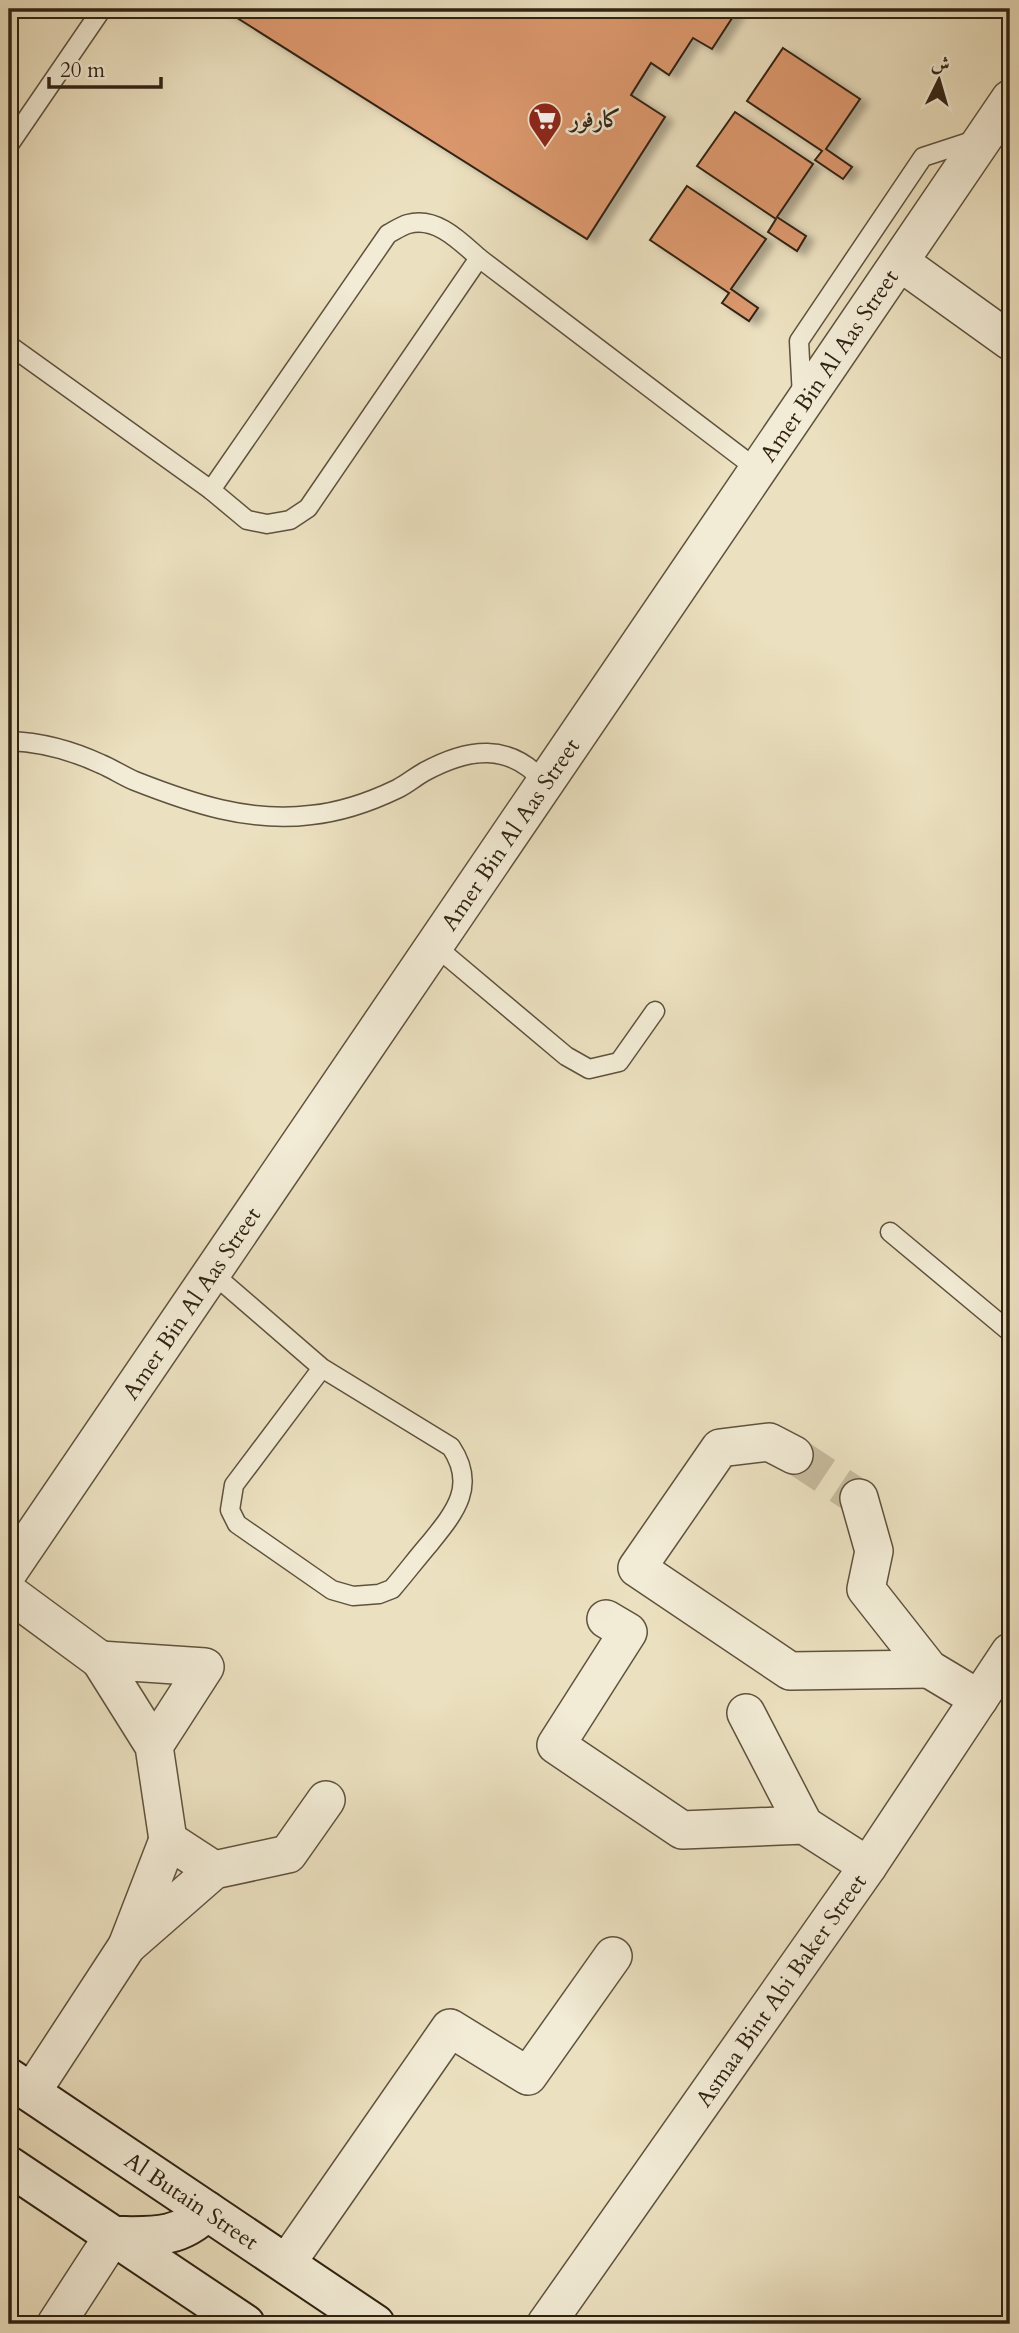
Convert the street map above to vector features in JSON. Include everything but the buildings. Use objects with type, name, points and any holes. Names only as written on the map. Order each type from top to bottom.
[{"type":"street","name":"Amer Bin Al Aas Street","points":[[9,1571],[1010,99]]},
{"type":"street","points":[[900,262],[1010,341]]},
{"type":"street","points":[[794,1455],[769,1443],[720,1448],[637,1568],[790,1671],[929,1669]]},
{"type":"street","points":[[859,1498],[874,1552],[866,1590],[929,1669],[979,1699]]},
{"type":"street","points":[[9,1593],[100,1660],[154,1746],[168,1840],[127,1946]]},
{"type":"street","points":[[606,1619],[628,1632],[556,1745],[682,1830],[804,1825]]},
{"type":"street","name":"Asmaa Bint Abi Baker Street","points":[[546,2324],[868,1866],[1010,1652]]},
{"type":"street","points":[[100,1660],[205,1667],[154,1746]]},
{"type":"street","points":[[746,1713],[804,1825],[868,1866]]},
{"type":"street","points":[[20,2085],[127,1946],[214,1870],[288,1854],[326,1800]]},
{"type":"street","points":[[168,1840],[214,1870]]},
{"type":"street","points":[[286,2264],[450,2028],[528,2076],[613,1956]]},
{"type":"street","name":"Al Butain Street","points":[[20,2085],[375,2324]]},
{"type":"street","points":[[9,2166],[245,2324]]},
{"type":"street","points":[[113,2236],[175,2233],[197,2220],[206,2211]]},
{"type":"street","points":[[57,2324],[113,2236]]},
{"type":"lane","points":[[9,145],[102,9]]},
{"type":"lane","points":[[802,405],[799,341],[923,157],[984,137]]},
{"type":"lane","points":[[211,489],[388,234],[409,223],[434,224],[454,236],[479,258],[758,470]]},
{"type":"lane","points":[[9,345],[211,489],[247,520],[267,524],[290,520],[309,508],[479,258]]},
{"type":"lane","points":[[9,741],[45,745],[71,752],[132,780],[181,798],[223,811],[251,816],[310,816],[341,810],[398,788],[424,772],[469,753],[488,752],[507,756],[534,771],[544,782]]},
{"type":"lane","points":[[434,945],[566,1056],[589,1069],[619,1062],[655,1011]]},
{"type":"lane","points":[[890,1232],[1010,1332]]},
{"type":"lane","points":[[211,1272],[322,1368],[451,1447],[461,1462],[463,1482],[456,1510],[392,1589],[379,1594],[353,1596],[332,1590],[237,1524],[230,1510],[234,1486],[322,1368]]},
{"type":"tunnel","points":[[794,1455],[859,1498]]},
{"type":"place","name":"كارفور","points":[[545,149]]}]
